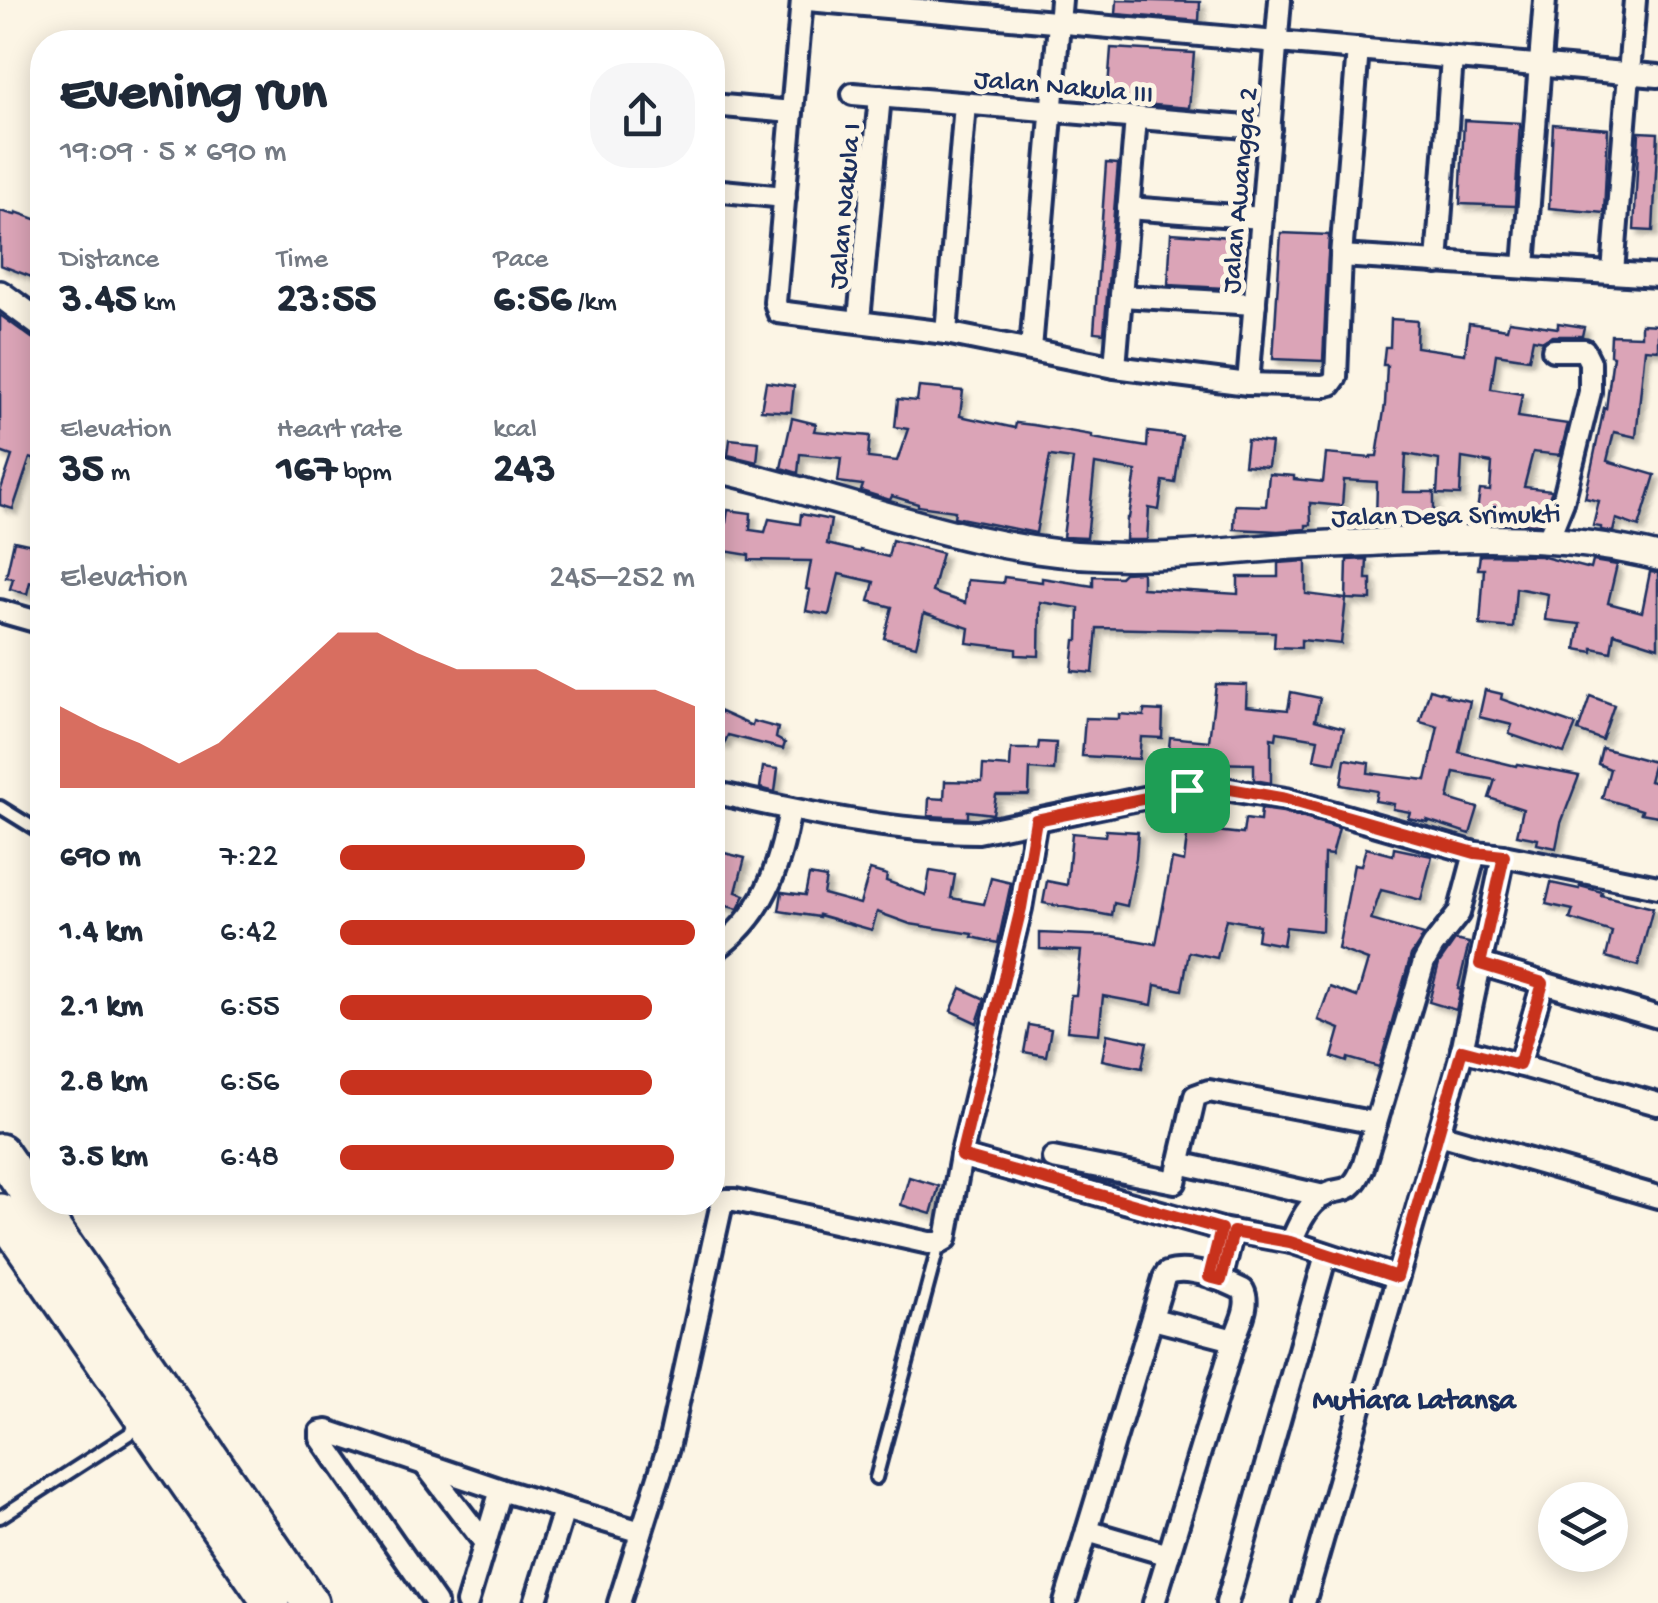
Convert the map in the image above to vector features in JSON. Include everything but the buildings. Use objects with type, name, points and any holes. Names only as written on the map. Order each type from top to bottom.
[{"type":"highway","points":[[0,1152],[30,1200]]},
{"type":"highway","points":[[0,1212],[146,1422],[201,1473],[310,1603]]},
{"type":"highway","points":[[39,1215],[201,1473],[272,1603]]},
{"type":"street","points":[[1358,49],[1341,256],[1337,368],[1334,381],[1323,386],[1248,384],[1115,367],[946,333],[778,312],[775,302],[805,0],[975,7],[1059,22],[1658,76]]},
{"type":"street","points":[[1031,349],[1061,0]]},
{"type":"street","name":"Jalan Awangga 2","points":[[1248,384],[1280,0]]},
{"type":"street","points":[[1524,266],[1544,0]]},
{"type":"street","points":[[1613,272],[1635,0]]},
{"type":"street","points":[[1437,263],[1452,58]]},
{"type":"street","name":"Jalan Nakula III","points":[[853,94],[1270,128]]},
{"type":"street","name":"Jalan Nakula I","points":[[859,320],[880,96]]},
{"type":"street","points":[[946,333],[965,104]]},
{"type":"street","points":[[725,106],[792,112]]},
{"type":"street","points":[[1115,367],[1136,118]]},
{"type":"street","points":[[725,191],[785,196]]},
{"type":"street","points":[[1128,208],[1262,218]]},
{"type":"street","points":[[1341,256],[1658,276]]},
{"type":"street","points":[[0,294],[30,315]]},
{"type":"street","points":[[1121,296],[1255,304]]},
{"type":"street","points":[[1548,539],[1563,502],[1590,392],[1590,362],[1584,350],[1553,350]]},
{"type":"street","name":"Jalan Desa Srimukti","points":[[725,472],[945,531],[1050,552],[1136,556],[1419,540],[1548,539],[1658,557]]},
{"type":"street","points":[[0,611],[30,620]]},
{"type":"street","points":[[725,795],[790,808],[953,832],[978,832],[1187,790],[1224,788],[1286,799],[1475,853],[1658,887]]},
{"type":"street","points":[[725,941],[745,924],[760,902],[780,860],[790,808]]},
{"type":"street","points":[[725,1202],[734,1200],[929,1243],[948,1235],[961,1156],[1021,908],[1036,820]]},
{"type":"street","points":[[1290,1242],[1310,1208],[1324,1196],[1356,1184],[1424,962],[1458,913],[1475,853]]},
{"type":"street","points":[[1304,1603],[1462,1050],[1504,856]]},
{"type":"street","points":[[1480,964],[1658,1018]]},
{"type":"street","points":[[1519,1065],[1543,983]]},
{"type":"street","points":[[1462,1050],[1658,1104]]},
{"type":"street","points":[[1053,1158],[1175,1182],[1195,1096],[1209,1090],[1376,1123]]},
{"type":"street","points":[[1439,1134],[1658,1197]]},
{"type":"street","points":[[961,1156],[1227,1230],[1290,1242],[1397,1277]]},
{"type":"street","points":[[1179,1163],[1324,1196]]},
{"type":"street","points":[[619,1603],[668,1448],[719,1215]]},
{"type":"street","points":[[1215,1279],[1227,1230]]},
{"type":"street","points":[[1226,1603],[1326,1255]]},
{"type":"street","points":[[1065,1603],[1164,1278],[1181,1270],[1243,1290],[1247,1298],[1154,1603]]},
{"type":"street","points":[[1153,1320],[1234,1340]]},
{"type":"street","points":[[436,1603],[320,1435],[327,1431],[641,1532]]},
{"type":"street","points":[[424,1464],[485,1543]]},
{"type":"street","points":[[467,1603],[502,1490]]},
{"type":"street","points":[[535,1603],[564,1510]]},
{"type":"street","points":[[1088,1531],[1169,1555]]},
{"type":"lane","points":[[0,807],[30,826]]},
{"type":"lane","points":[[876,1478],[939,1242]]},
{"type":"lane","points":[[0,1517],[146,1422]]},
{"type":"district","name":"Mutiara Latansa","points":[[1414,1398]]},
{"type":"route","points":[[1224,788],[1286,799],[1475,853],[1504,856],[1480,964],[1543,983],[1519,1065],[1462,1050],[1397,1277],[1290,1242],[1233,1232],[1221,1280],[1209,1277],[1221,1229],[961,1156],[1021,908],[1036,820],[1187,790],[1224,788]]}]
